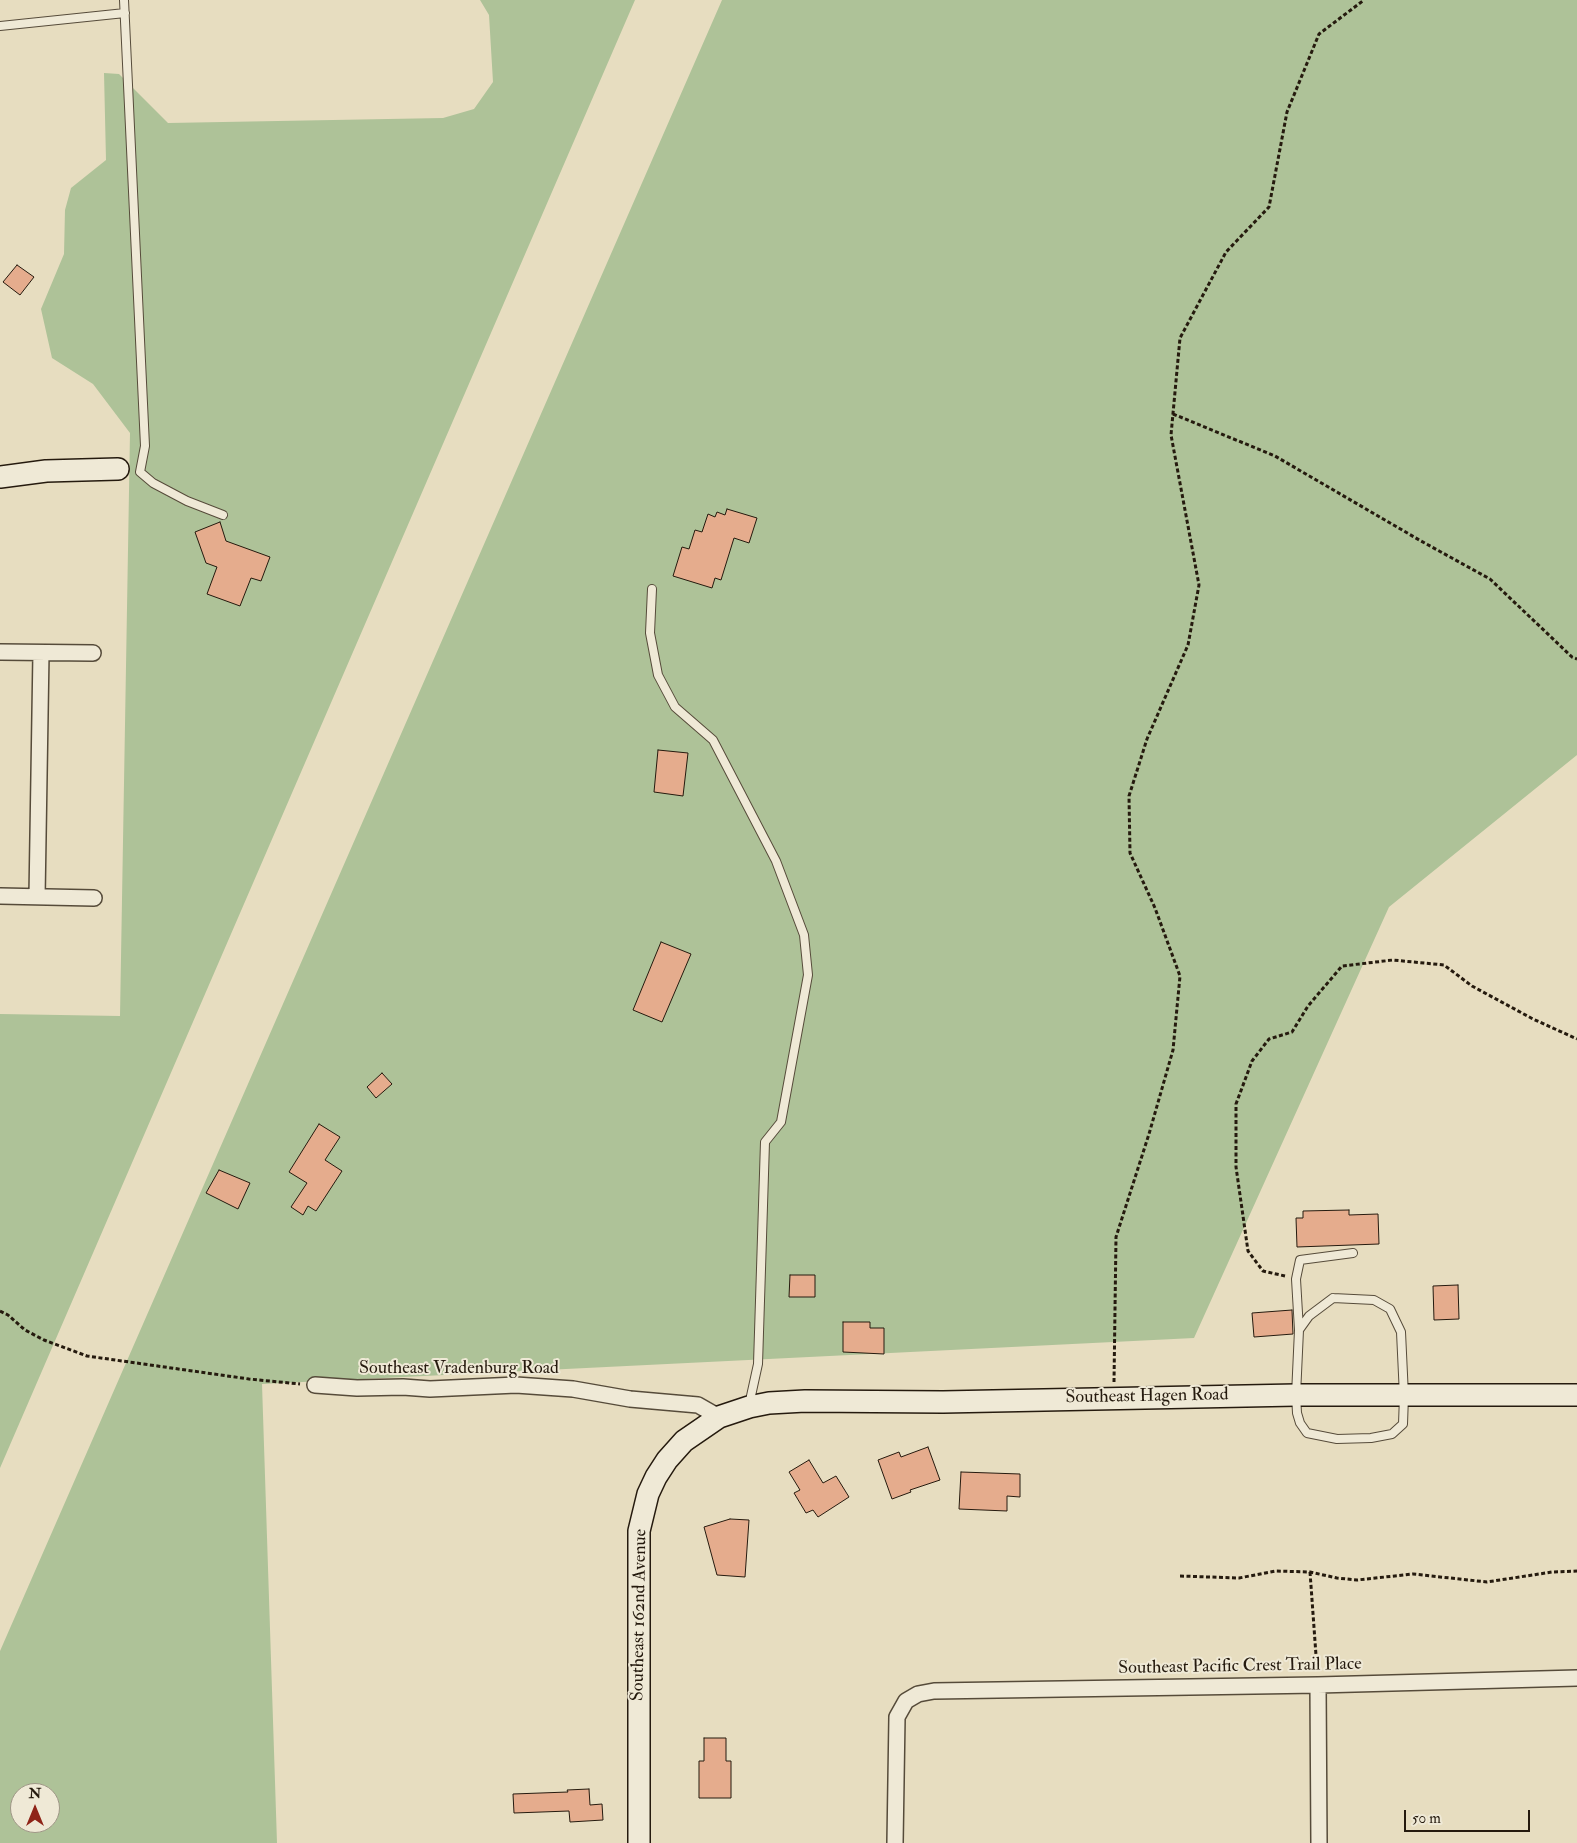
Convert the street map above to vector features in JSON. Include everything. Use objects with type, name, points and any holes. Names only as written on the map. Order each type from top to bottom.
[{"type":"street","points":[[0,477],[46,471],[118,469]]},
{"type":"street","points":[[0,652],[93,653]]},
{"type":"street","points":[[37,897],[41,653]]},
{"type":"street","points":[[0,896],[94,898]]},
{"type":"street","name":"Southeast Vradenburg Road","points":[[315,1385],[357,1388],[403,1387],[430,1389],[516,1385],[573,1389],[630,1399],[698,1405],[718,1417]]},
{"type":"street","name":"Southeast Hagen Road","points":[[718,1417],[748,1406],[806,1401],[943,1402],[1296,1395],[1577,1395]]},
{"type":"street","name":"Southeast 162nd Avenue","points":[[639,1843],[638,1550],[641,1523],[648,1494],[667,1460],[684,1441],[718,1417]]},
{"type":"street","name":"Southeast Pacific Crest Trail Place","points":[[895,1843],[897,1717],[906,1701],[918,1694],[934,1691],[1318,1685],[1577,1678]]},
{"type":"street","points":[[1318,1685],[1319,1843]]},
{"type":"lane","points":[[124,0],[145,446],[140,472],[153,483],[187,502],[223,515]]},
{"type":"lane","points":[[0,26],[125,13]]},
{"type":"lane","points":[[652,589],[650,633],[658,675],[675,707],[713,740],[776,861],[804,935],[808,975],[781,1122],[765,1142],[758,1364],[748,1406]]},
{"type":"lane","points":[[1299,1330],[1309,1316],[1333,1298],[1374,1300],[1390,1309],[1401,1332],[1404,1396],[1403,1424],[1392,1434],[1371,1438],[1337,1438],[1307,1433],[1300,1423],[1297,1413],[1299,1330],[1296,1279],[1300,1260],[1352,1253]]},
{"type":"path","points":[[1114,1398],[1116,1237],[1149,1134],[1173,1050],[1180,976],[1155,908],[1130,853],[1129,796],[1147,739],[1188,645],[1199,584],[1171,436],[1180,338],[1226,252],[1269,207],[1287,112],[1319,34],[1364,0]]},
{"type":"path","points":[[1173,414],[1275,456],[1490,579],[1572,657],[1577,659]]},
{"type":"path","points":[[1296,1279],[1263,1271],[1248,1251],[1236,1167],[1236,1104],[1252,1061],[1269,1039],[1292,1032],[1308,1006],[1342,966],[1393,960],[1444,964],[1472,986],[1533,1019],[1577,1039]]},
{"type":"path","points":[[0,1311],[8,1315],[25,1330],[44,1340],[88,1356],[249,1379],[315,1385]]},
{"type":"path","points":[[1180,1576],[1238,1578],[1276,1571],[1310,1572],[1357,1580],[1413,1574],[1487,1582],[1552,1572],[1577,1571]]},
{"type":"path","points":[[1310,1572],[1318,1685]]},
{"type":"green space","points":[[480,0],[635,0],[0,1468],[0,1014],[120,1016],[130,433],[93,384],[52,358],[41,309],[64,254],[65,210],[71,188],[106,160],[104,73],[119,74],[168,123],[443,118],[474,109],[493,82],[489,15]]},
{"type":"green space","points":[[722,0],[1577,0],[1577,755],[1389,907],[1194,1338],[262,1384],[277,1843],[0,1843],[0,1651]]},
{"type":"building","points":[[17,265],[34,277],[20,295],[3,282]]},
{"type":"building","points":[[727,509],[757,518],[749,543],[734,538],[721,580],[715,578],[712,588],[673,576],[682,547],[689,549],[695,530],[702,532],[708,514],[715,517],[717,512],[725,515]]},
{"type":"building","points":[[220,522],[226,541],[270,557],[261,581],[251,578],[240,606],[207,594],[217,567],[206,563],[195,532]]},
{"type":"building","points":[[658,750],[688,753],[683,796],[654,792]]},
{"type":"building","points":[[661,942],[691,954],[662,1022],[633,1010]]},
{"type":"building","points":[[382,1073],[392,1084],[376,1098],[367,1087]]},
{"type":"building","points":[[319,1124],[340,1137],[325,1160],[342,1171],[316,1211],[308,1206],[303,1215],[291,1207],[307,1183],[289,1172]]},
{"type":"building","points":[[219,1170],[250,1183],[238,1209],[206,1193]]},
{"type":"building","points":[[1349,1210],[1349,1215],[1378,1214],[1379,1244],[1297,1247],[1296,1218],[1303,1218],[1303,1211]]},
{"type":"building","points":[[790,1275],[815,1275],[815,1297],[789,1297]]},
{"type":"building","points":[[1458,1285],[1459,1319],[1434,1320],[1433,1286]]},
{"type":"building","points":[[1292,1310],[1293,1334],[1254,1337],[1252,1313]]},
{"type":"building","points":[[843,1322],[870,1322],[870,1328],[884,1328],[884,1354],[843,1352]]},
{"type":"building","points":[[928,1447],[940,1480],[910,1490],[911,1492],[892,1499],[878,1460],[899,1452],[901,1457]]},
{"type":"building","points":[[809,1460],[823,1483],[836,1476],[849,1497],[818,1517],[813,1510],[806,1513],[794,1493],[800,1490],[789,1472]]},
{"type":"building","points":[[961,1472],[1020,1474],[1020,1497],[1007,1496],[1007,1511],[959,1509]]},
{"type":"building","points":[[730,1519],[749,1520],[745,1577],[717,1575],[704,1527]]},
{"type":"building","points":[[704,1738],[726,1738],[726,1761],[731,1761],[731,1798],[699,1798],[699,1761],[704,1761]]},
{"type":"building","points":[[589,1789],[590,1805],[602,1804],[603,1820],[570,1822],[569,1811],[514,1813],[513,1794],[568,1792],[567,1790]]}]
